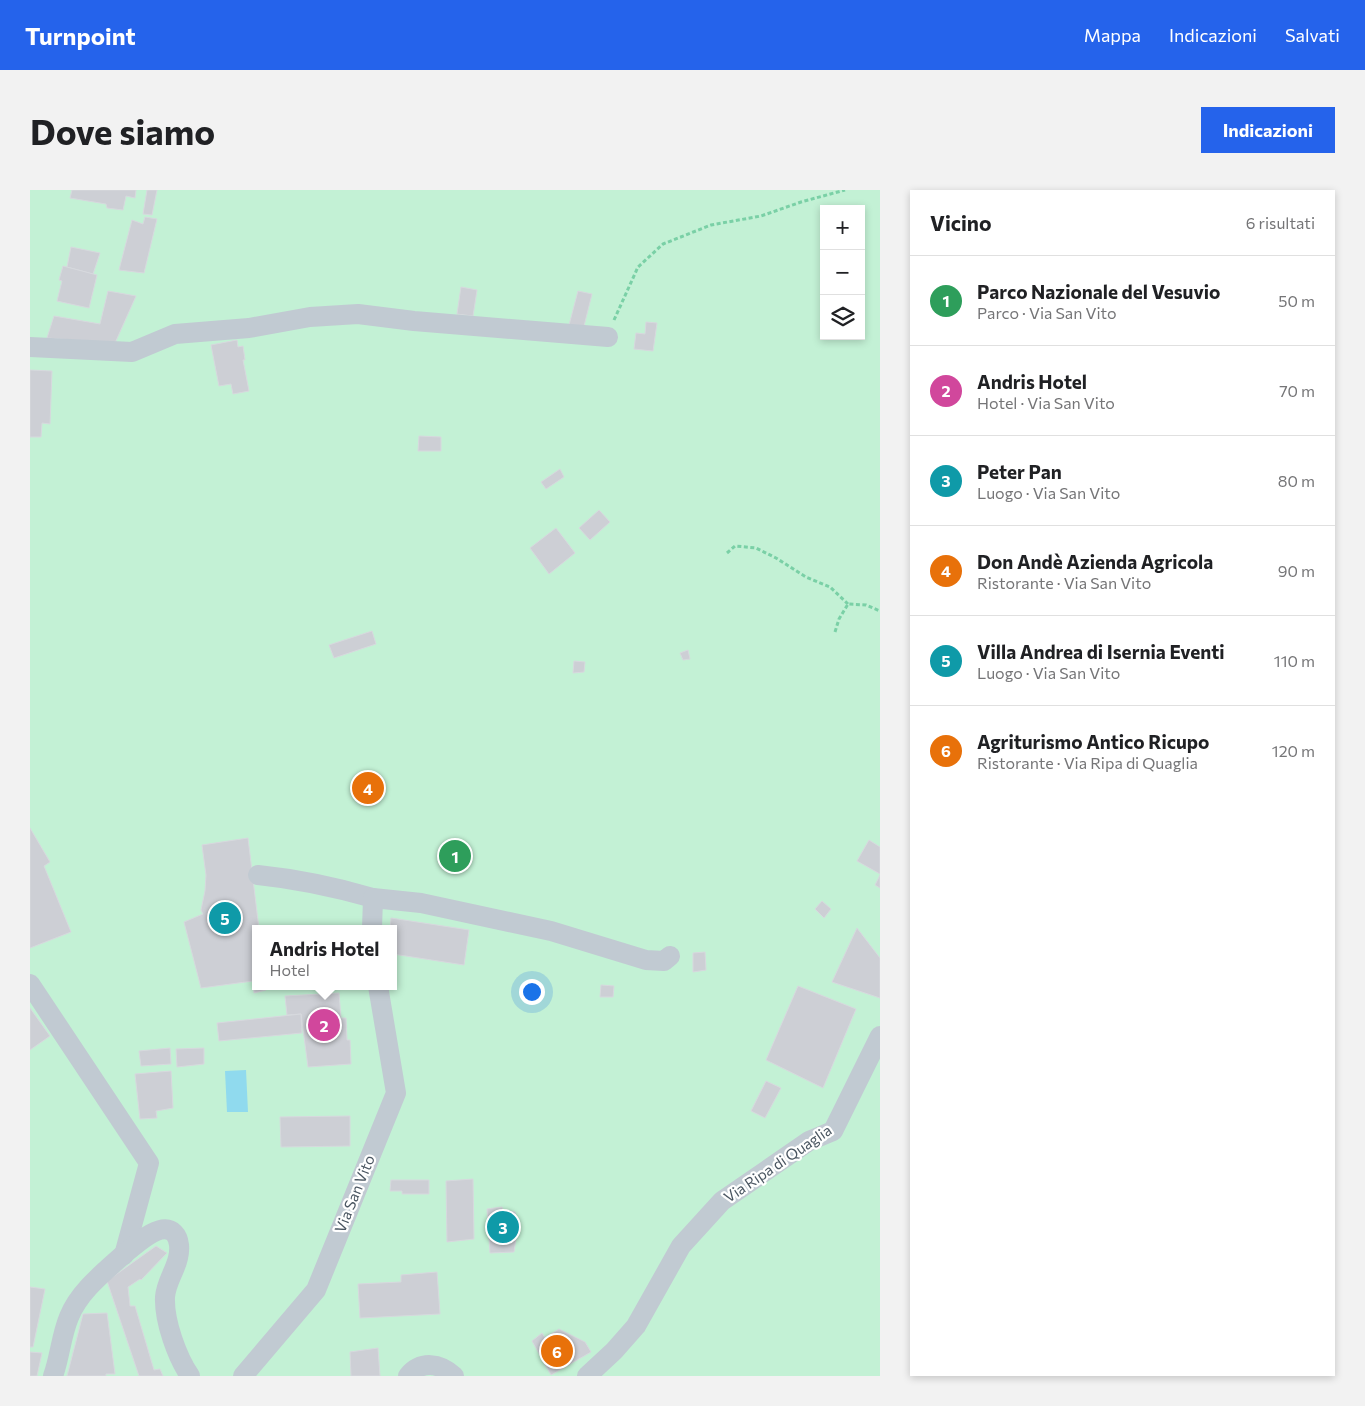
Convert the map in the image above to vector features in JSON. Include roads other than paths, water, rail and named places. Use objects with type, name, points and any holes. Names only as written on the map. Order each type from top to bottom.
[{"type":"street","points":[[30,347],[132,352],[176,334],[249,328],[310,317],[358,314],[414,321],[608,337]]},
{"type":"street","points":[[258,875],[281,877],[336,888],[373,898],[421,903],[551,931],[646,960],[664,961],[670,956]]},
{"type":"street","points":[[372,925],[373,898]]},
{"type":"street","points":[[30,984],[149,1163],[124,1255]]},
{"type":"street","name":"Via San Vito","points":[[243,1376],[316,1290],[396,1093],[379,990]]},
{"type":"street","name":"Via Ripa di Quaglia","points":[[587,1376],[614,1351],[636,1326],[681,1246],[722,1201],[809,1141],[833,1131],[845,1109],[870,1052],[880,1036]]},
{"type":"street","points":[[53,1376],[69,1318],[80,1296],[124,1255],[162,1228],[170,1230],[177,1236],[179,1246],[178,1259],[165,1296],[166,1313],[173,1340],[190,1376]]},
{"type":"street","points":[[408,1376],[413,1370],[426,1365],[440,1366],[454,1376]]},
{"type":"water","points":[[246,1070],[248,1112],[227,1112],[225,1071]]},
{"type":"place","name":"Don Andè Azienda Agricola","points":[[368,788]]},
{"type":"place","name":"Parco Nazionale del Vesuvio","points":[[455,856]]},
{"type":"place","name":"Villa Andrea di Isernia Eventi","points":[[225,918]]},
{"type":"place","name":"Andris Hotel","points":[[324,1025]]},
{"type":"place","name":"Peter Pan","points":[[503,1227]]},
{"type":"place","name":"Agriturismo Antico Ricupo","points":[[557,1351]]}]
